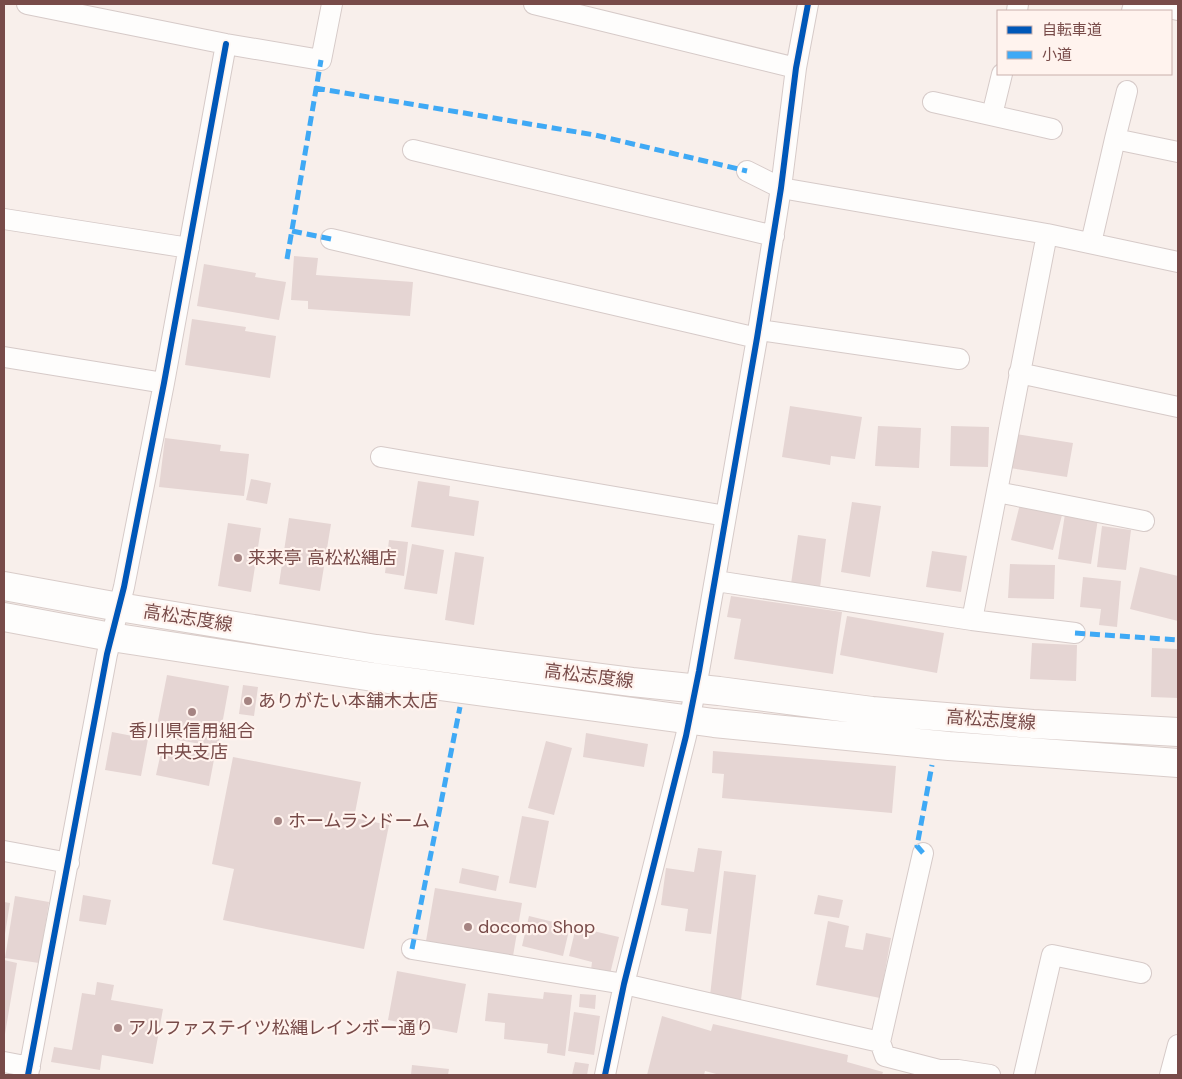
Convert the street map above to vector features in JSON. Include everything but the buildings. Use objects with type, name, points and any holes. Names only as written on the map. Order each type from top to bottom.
[{"type":"main road","name":"高松志度線","points":[[4,586],[119,607],[376,648],[632,682],[696,688],[872,711],[1033,724],[1178,732]]},
{"type":"main road","name":"高松志度線","points":[[4,617],[111,637],[373,677],[689,720],[949,746],[1178,763]]},
{"type":"street","points":[[27,4],[226,44],[321,60],[332,4]]},
{"type":"street","points":[[534,4],[796,68]]},
{"type":"street","points":[[605,1075],[624,984],[696,688],[758,334],[781,188],[796,68],[808,4]]},
{"type":"street","points":[[1147,4],[1178,10]]},
{"type":"street","points":[[4,1062],[29,1071],[111,637],[119,607],[164,383],[226,44]]},
{"type":"street","points":[[992,115],[1002,75]]},
{"type":"street","points":[[1091,243],[1126,91]]},
{"type":"street","points":[[933,102],[1052,129]]},
{"type":"street","points":[[1115,139],[1178,152]]},
{"type":"street","points":[[413,150],[774,236]]},
{"type":"street","points":[[747,171],[781,188],[1046,234],[1178,262]]},
{"type":"street","points":[[4,219],[188,248]]},
{"type":"street","points":[[972,620],[1046,234]]},
{"type":"street","points":[[331,239],[758,334],[960,359]]},
{"type":"street","points":[[4,357],[164,383]]},
{"type":"street","points":[[1019,373],[1178,407]]},
{"type":"street","points":[[381,457],[726,516]]},
{"type":"street","points":[[997,492],[1144,521]]},
{"type":"street","points":[[716,581],[972,620],[1075,633]]},
{"type":"street","points":[[4,851],[69,863]]},
{"type":"street","points":[[924,853],[880,1042],[885,1056],[939,1070],[958,1070],[990,1075]]},
{"type":"street","points":[[412,949],[624,984],[880,1042]]},
{"type":"street","points":[[1024,1075],[1052,955],[1141,973]]},
{"type":"street","points":[[1170,1075],[1178,1045]]},
{"type":"marked path","points":[[287,259],[321,60]]},
{"type":"marked path","points":[[315,88],[595,135],[747,171]]},
{"type":"marked path","points":[[292,231],[331,239]]},
{"type":"marked path","points":[[1075,633],[1178,640]]},
{"type":"marked path","points":[[412,949],[460,707]]},
{"type":"marked path","points":[[923,853],[917,846],[932,765]]},
{"type":"cycle path","points":[[605,1075],[624,984],[686,736],[699,671],[757,338],[781,188],[796,68],[808,4]]},
{"type":"cycle path","points":[[28,1075],[107,654],[124,587],[164,383],[226,44]]},
{"type":"place","name":"来来亭 高松松縄店","points":[[238,558]]},
{"type":"place","name":"ありがたい本舗木太店","points":[[248,701]]},
{"type":"place","name":"香川県信用組合 中央支店","points":[[192,712]]},
{"type":"place","name":"ホームランドーム","points":[[278,821]]},
{"type":"place","name":"docomo Shop","points":[[468,927]]},
{"type":"place","name":"アルファステイツ松縄レインボー通り","points":[[118,1028]]}]
